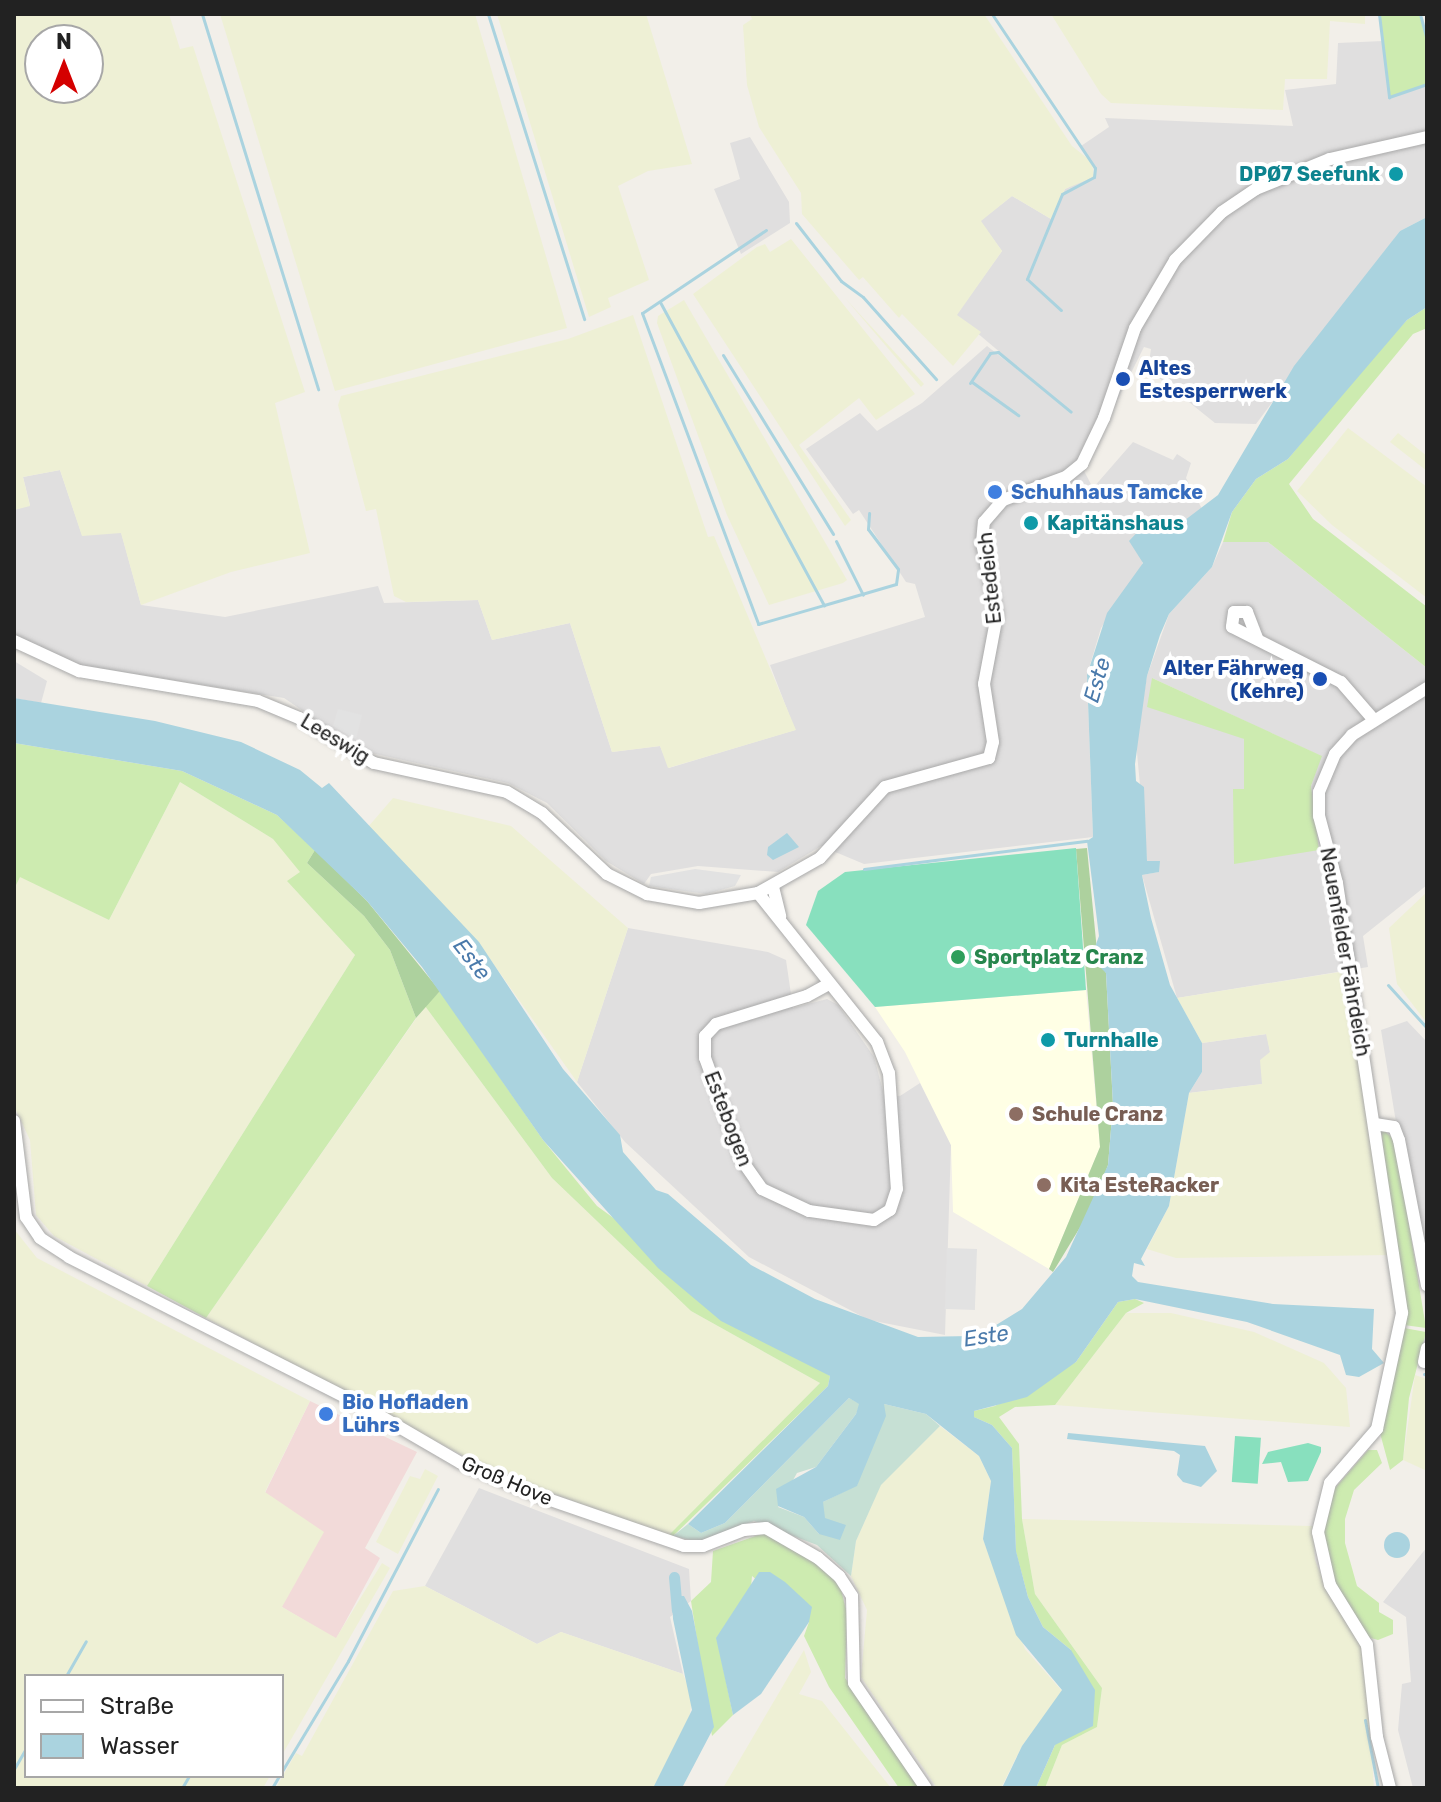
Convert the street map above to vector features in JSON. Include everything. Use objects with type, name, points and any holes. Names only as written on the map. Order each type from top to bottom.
[{"type":"street","name":"Estedeich","points":[[630,888],[699,903],[758,893],[820,858],[878,791],[981,763],[992,753],[984,684],[997,615],[982,543],[984,522],[1003,500],[1066,477],[1082,464],[1104,418],[1135,328],[1175,260],[1222,212],[1256,189],[1330,159],[1427,137]]},
{"type":"street","points":[[1257,638],[1341,682],[1373,719]]},
{"type":"street","name":"Leeswig","points":[[14,641],[71,669],[258,701],[299,718],[374,763],[507,792],[542,813],[607,874],[630,888]]},
{"type":"street","name":"Neuenfelder Fährdeich","points":[[1390,1788],[1377,1737],[1367,1645],[1330,1585],[1318,1532],[1330,1483],[1377,1429],[1401,1326],[1375,1124],[1337,883],[1319,816],[1319,792],[1335,754],[1373,719],[1427,688]]},
{"type":"street","name":"Estebogen","points":[[773,887],[780,916],[829,984],[877,1042],[893,1091],[897,1189],[890,1210],[874,1220],[809,1211],[762,1189],[742,1160],[705,1058],[705,1036],[716,1024],[807,996],[829,984]]},
{"type":"street","name":"Estebogen","points":[[758,893],[765,907],[780,916]]},
{"type":"street","name":"Groß Hove","points":[[14,1121],[22,1153],[23,1209],[40,1238],[69,1257],[363,1406],[461,1463],[539,1496],[684,1546],[703,1546],[744,1530],[766,1528],[818,1558],[839,1576],[852,1596],[854,1683],[926,1788]]},
{"type":"street","points":[[1375,1124],[1394,1127],[1399,1140],[1427,1285]]},
{"type":"street","points":[[1424,1362],[1427,1348]]},
{"type":"shaded area","points":[[14,14],[169,14],[180,49],[193,46],[305,392],[275,403],[310,553],[231,572],[141,605],[121,533],[82,536],[60,470],[23,477],[30,506],[14,510]]},
{"type":"shaded area","points":[[220,14],[475,14],[567,328],[335,391]]},
{"type":"shaded area","points":[[497,14],[646,14],[692,164],[648,171],[618,186],[649,280],[608,298],[611,307],[589,317]]},
{"type":"shaded area","points":[[750,14],[984,14],[1072,146],[1092,162],[1094,177],[1065,189],[1051,219],[1012,196],[981,221],[1002,251],[957,315],[981,332],[953,366],[902,314],[899,318],[863,277],[859,280],[802,214],[801,193],[759,127],[747,85],[743,25],[752,19]]},
{"type":"shaded area","points":[[1051,14],[1365,14],[1365,24],[1330,21],[1327,79],[1285,79],[1283,110],[1111,103],[1101,94]]},
{"type":"shaded area","points":[[1383,41],[1390,97],[1427,84],[1427,217],[1400,231],[1256,424],[1215,423],[1159,378],[1149,362],[1151,349],[1144,347],[1083,469],[1093,488],[1133,442],[1173,460],[1177,454],[1191,463],[1186,478],[1202,509],[1168,533],[1150,524],[1142,565],[1101,628],[1087,675],[1093,837],[864,864],[821,846],[778,872],[698,866],[651,874],[644,884],[606,861],[547,803],[508,783],[362,751],[284,698],[65,663],[14,634],[14,510],[30,505],[23,477],[60,470],[82,535],[121,532],[141,605],[225,617],[378,586],[384,603],[478,600],[492,640],[570,623],[612,752],[660,746],[669,768],[795,730],[770,665],[925,617],[915,584],[906,582],[859,510],[853,514],[806,449],[860,413],[877,431],[922,403],[987,346],[1060,403],[956,315],[1002,251],[980,221],[1012,196],[1051,219],[1065,189],[1096,173],[1081,146],[1109,127],[1105,118],[1293,126],[1285,90],[1336,84],[1338,43]]},
{"type":"shaded area","points":[[750,137],[789,202],[790,223],[741,254],[714,189],[740,179],[730,143]]},
{"type":"shaded area","points":[[791,239],[915,394],[876,420],[859,398],[799,445],[851,520],[845,526],[693,294],[757,247],[765,244],[770,252]]},
{"type":"shaded area","points":[[845,298],[924,384],[921,387]]},
{"type":"shaded area","points":[[684,300],[847,580],[843,583],[769,605],[727,515],[657,323],[658,316]]},
{"type":"shaded area","points":[[633,315],[708,537],[714,536],[796,730],[668,768],[660,746],[612,752],[570,623],[492,640],[478,600],[406,602],[394,596],[376,509],[366,511],[338,405],[341,396],[568,339]]},
{"type":"shaded area","points":[[1348,428],[1427,487],[1427,598],[1332,525],[1297,491]]},
{"type":"shaded area","points":[[1398,433],[1427,456],[1427,471],[1390,442]]},
{"type":"shaded area","points":[[1223,542],[1268,542],[1427,668],[1427,885],[1363,936],[1368,967],[1177,998],[1142,875],[1158,872],[1159,861],[1147,861],[1136,742],[1147,676],[1169,614],[1212,567]],"holes":[[[1152,678],[1321,756],[1311,786],[1319,850],[1233,789],[1244,790],[1244,739]]]},
{"type":"shaded area","points":[[14,661],[47,681],[41,703],[14,698]]},
{"type":"shaded area","points":[[338,709],[362,715],[356,739],[333,726]]},
{"type":"shaded area","points":[[180,782],[273,839],[301,872],[288,882],[355,955],[147,1286],[54,1236],[36,1215],[30,1140],[14,1106],[14,889],[19,876],[109,920]]},
{"type":"shaded area","points":[[393,798],[511,826],[628,928],[577,1082],[478,942],[368,827]]},
{"type":"shaded area","points":[[695,869],[741,875],[735,886],[706,894],[649,886],[651,877]]},
{"type":"shaded area","points":[[1427,892],[1427,1023],[1397,984],[1389,928]]},
{"type":"shaded area","points":[[628,928],[768,952],[786,960],[793,1008],[827,999],[838,1005],[874,1057],[884,1095],[900,1096],[920,1083],[951,1145],[945,1335],[869,1320],[749,1257],[625,1142],[577,1082]]},
{"type":"shaded area","points":[[1346,971],[1390,1255],[1176,1258],[1147,1249],[1169,1206],[1189,1093],[1262,1084],[1260,1060],[1270,1052],[1266,1034],[1202,1043],[1177,998]]},
{"type":"shaded area","name":"Schule Cranz","points":[[1086,990],[1100,1147],[1049,1269],[953,1212],[951,1145],[905,1052],[875,1007]]},
{"type":"shaded area","points":[[425,1006],[552,1178],[691,1311],[820,1383],[667,1537],[486,1468],[206,1318]]},
{"type":"shaded area","points":[[1407,1021],[1427,1042],[1427,1371],[1418,1368],[1426,1328],[1424,1295],[1381,1030]]},
{"type":"shaded area","points":[[1267,1034],[1270,1052],[1262,1084],[1189,1093],[1202,1072],[1202,1043]]},
{"type":"shaded area","points":[[14,1229],[37,1258],[310,1401],[265,1492],[324,1532],[282,1607],[336,1638],[382,1563],[390,1568],[284,1752],[284,1674],[24,1674],[24,1778],[269,1778],[263,1788],[14,1788]]},
{"type":"shaded area","points":[[947,1248],[977,1249],[975,1310],[945,1309]]},
{"type":"shaded area","points":[[1126,1313],[1171,1313],[1254,1332],[1324,1363],[1346,1388],[1350,1427],[1055,1405]]},
{"type":"shaded area","points":[[1415,1375],[1427,1379],[1427,1471],[1403,1460]]},
{"type":"shaded area","points":[[849,1398],[860,1404],[856,1414],[816,1467],[797,1473],[778,1507],[804,1517],[819,1534],[823,1502],[857,1485],[884,1404],[926,1414],[940,1426],[881,1485],[856,1541],[851,1576],[817,1545],[754,1521],[699,1542],[673,1536],[688,1524],[701,1533],[725,1523]]},
{"type":"shaded area","points":[[310,1401],[417,1452],[365,1548],[380,1558],[336,1639],[282,1607],[265,1493]]},
{"type":"shaded area","points":[[940,1426],[979,1456],[991,1481],[983,1539],[1025,1649],[1062,1691],[1022,1746],[1001,1788],[937,1788],[861,1677],[867,1610],[851,1576],[856,1541],[881,1484]]},
{"type":"shaded area","points":[[425,1469],[438,1476],[398,1554],[376,1542],[410,1476],[420,1479]]},
{"type":"shaded area","points":[[479,1488],[689,1569],[691,1601],[670,1617],[683,1674],[561,1632],[537,1644],[425,1586]]},
{"type":"shaded area","points":[[1022,1519],[1313,1526],[1315,1560],[1326,1587],[1364,1649],[1374,1788],[1045,1788],[1062,1745],[1097,1727],[1102,1688],[1035,1594]]},
{"type":"shaded area","points":[[1427,1547],[1427,1788],[1413,1788],[1398,1730],[1402,1684],[1411,1682],[1406,1617],[1383,1602]]},
{"type":"shaded area","points":[[425,1586],[537,1644],[561,1632],[683,1674],[692,1696],[689,1722],[653,1788],[276,1788],[296,1753],[302,1756],[393,1591]]},
{"type":"shaded area","points":[[804,1650],[811,1672],[799,1694],[822,1701],[891,1788],[723,1788]]},
{"type":"green space","points":[[1379,14],[1420,14],[1427,40],[1427,84],[1389,97]]},
{"type":"green space","points":[[1427,307],[1427,328],[1413,334],[1289,484],[1313,519],[1427,607],[1427,668],[1268,542],[1223,542],[1232,512],[1256,479],[1288,459],[1373,356],[1407,320]]},
{"type":"green space","points":[[1152,678],[1322,756],[1311,786],[1319,850],[1234,864],[1233,789],[1244,789],[1244,739],[1147,707]]},
{"type":"green space","points":[[14,743],[182,771],[277,815],[315,850],[307,863],[364,916],[390,950],[416,1018],[206,1318],[147,1286],[355,955],[287,881],[300,872],[273,839],[180,782],[109,920],[20,877],[14,889]]},
{"type":"green space","name":"Sportplatz Cranz","points":[[1076,848],[1086,990],[875,1007],[806,925],[818,891],[845,872]]},
{"type":"green space","points":[[1087,848],[1097,951],[1106,973],[1113,1105],[1108,1165],[1093,1206],[1053,1272],[1049,1269],[1100,1147],[1076,849]]},
{"type":"green space","points":[[315,850],[367,901],[440,991],[416,1018],[390,950],[364,916],[307,863]]},
{"type":"green space","points":[[440,991],[543,1140],[597,1206],[830,1376],[828,1386],[673,1536],[667,1537],[820,1383],[691,1311],[552,1178],[425,1006]]},
{"type":"green space","points":[[1381,1128],[1395,1140],[1426,1328],[1404,1325]]},
{"type":"green space","points":[[1135,1299],[1144,1303],[1126,1313],[1055,1405],[1015,1407],[999,1417],[1019,1444],[1022,1519],[1035,1594],[1102,1688],[1097,1727],[1062,1745],[1045,1788],[1036,1788],[1055,1745],[1071,1650],[1043,1627],[1028,1597],[1016,1552],[1012,1448],[992,1425],[974,1417],[974,1411],[995,1406],[1076,1362],[1118,1302]]},
{"type":"green space","points":[[1404,1328],[1426,1332],[1409,1398],[1403,1460],[1390,1470],[1380,1433]]},
{"type":"green space","points":[[1235,1436],[1261,1438],[1258,1484],[1232,1482]]},
{"type":"green space","points":[[1308,1443],[1321,1447],[1321,1452],[1308,1481],[1288,1482],[1281,1462],[1262,1464],[1268,1452]]},
{"type":"green space","points":[[1368,1450],[1377,1450],[1382,1463],[1354,1490],[1345,1519],[1345,1543],[1357,1586],[1379,1603],[1379,1612],[1393,1620],[1393,1634],[1378,1640],[1367,1637],[1334,1582],[1322,1535],[1330,1494]]},
{"type":"green space","points":[[764,1533],[809,1557],[840,1585],[847,1614],[845,1678],[919,1788],[899,1788],[829,1687],[804,1636],[809,1622],[752,1576],[751,1587],[717,1638],[733,1715],[712,1736],[691,1601],[711,1582],[713,1551]]},
{"type":"water","name":"Este","points":[[1427,217],[1427,307],[1407,320],[1288,459],[1256,479],[1232,512],[1212,567],[1169,614],[1160,635],[1147,676],[1135,764],[1136,781],[1144,787],[1147,861],[1160,861],[1159,872],[1142,875],[1151,918],[1170,985],[1202,1043],[1202,1072],[1189,1093],[1169,1206],[1141,1259],[1145,1266],[1134,1263],[1132,1276],[1138,1282],[1273,1304],[1374,1309],[1372,1349],[1384,1363],[1359,1377],[1346,1375],[1340,1355],[1247,1322],[1135,1299],[1118,1302],[1076,1362],[1027,1397],[974,1411],[974,1417],[992,1425],[1012,1448],[1016,1551],[1028,1597],[1043,1627],[1071,1650],[1095,1690],[1093,1726],[1055,1745],[1036,1788],[1002,1788],[1022,1746],[1062,1690],[1016,1635],[983,1539],[991,1481],[979,1456],[926,1414],[884,1404],[886,1416],[857,1486],[823,1502],[825,1518],[846,1525],[840,1540],[819,1534],[804,1517],[778,1506],[776,1489],[816,1467],[856,1414],[859,1404],[849,1398],[725,1523],[701,1533],[688,1524],[828,1386],[830,1376],[721,1321],[658,1268],[543,1140],[422,967],[367,901],[277,815],[182,771],[14,743],[14,698],[155,721],[241,742],[300,770],[322,788],[329,783],[479,942],[563,1069],[620,1135],[623,1152],[656,1190],[668,1194],[751,1265],[815,1299],[918,1337],[970,1336],[988,1330],[1022,1309],[1066,1257],[1108,1165],[1113,1105],[1106,973],[1091,958],[1099,936],[1087,841],[1093,837],[1087,675],[1107,613],[1143,563],[1129,541],[1146,523],[1168,533],[1218,495],[1294,366],[1400,231]]},
{"type":"water","points":[[787,833],[799,847],[773,860],[767,855],[768,847]]},
{"type":"water","points":[[1068,1433],[1205,1446],[1217,1471],[1201,1487],[1183,1482],[1177,1475],[1180,1455],[1174,1451],[1067,1439]]},
{"type":"water","points":[[1397,1532],[1406,1536],[1410,1545],[1406,1554],[1397,1558],[1388,1554],[1384,1545],[1388,1536]]},
{"type":"water","points":[[759,1572],[770,1572],[812,1607],[809,1622],[761,1694],[733,1715],[716,1638]]},
{"type":"water","points":[[671,1576],[674,1596],[684,1596],[692,1611],[714,1727],[682,1788],[653,1788],[692,1710],[673,1619]]},
{"type":"waterway","points":[[202,14],[318,389]]},
{"type":"waterway","points":[[488,14],[584,319]]},
{"type":"waterway","points":[[992,14],[1095,168],[1094,177],[1062,194],[1027,279],[1061,310]]},
{"type":"waterway","points":[[1379,14],[1389,97],[1427,84]]},
{"type":"waterway","points":[[1420,14],[1427,40]]},
{"type":"waterway","points":[[796,223],[841,281],[863,297],[936,379]]},
{"type":"waterway","points":[[766,230],[642,313],[758,624],[824,605]]},
{"type":"waterway","points":[[660,302],[824,605],[896,584],[898,569],[868,529],[869,513]]},
{"type":"waterway","points":[[970,383],[990,353],[998,352],[1071,412]]},
{"type":"waterway","points":[[723,355],[833,534]]},
{"type":"waterway","points":[[972,382],[1018,415]]},
{"type":"waterway","points":[[836,541],[863,595]]},
{"type":"waterway","points":[[864,869],[1087,841]]},
{"type":"waterway","points":[[1388,985],[1427,1028]]},
{"type":"waterway","points":[[284,1768],[348,1661],[438,1489]]},
{"type":"waterway","points":[[674,1577],[677,1610]]},
{"type":"waterway","points":[[67,1674],[86,1641]]},
{"type":"waterway","points":[[1365,1720],[1378,1788]]},
{"type":"waterway","points":[[14,1769],[24,1752]]},
{"type":"waterway","points":[[182,1788],[188,1778]]},
{"type":"waterway","points":[[272,1788],[278,1778]]},
{"type":"place","name":"DPØ7 Seefunk","points":[[1396,174]]},
{"type":"place","name":"Altes Estesperrwerk","points":[[1123,379]]},
{"type":"place","name":"Schuhhaus Tamcke","points":[[995,492]]},
{"type":"place","name":"Kapitänshaus","points":[[1031,523]]},
{"type":"place","name":"Alter Fährweg (Kehre)","points":[[1320,679]]},
{"type":"place","name":"Sportplatz Cranz","points":[[958,957]]},
{"type":"place","name":"Turnhalle","points":[[1048,1040]]},
{"type":"place","name":"Schule Cranz","points":[[1016,1114]]},
{"type":"place","name":"Kita EsteRacker","points":[[1044,1185]]},
{"type":"place","name":"Bio Hofladen Lührs","points":[[326,1414]]}]
